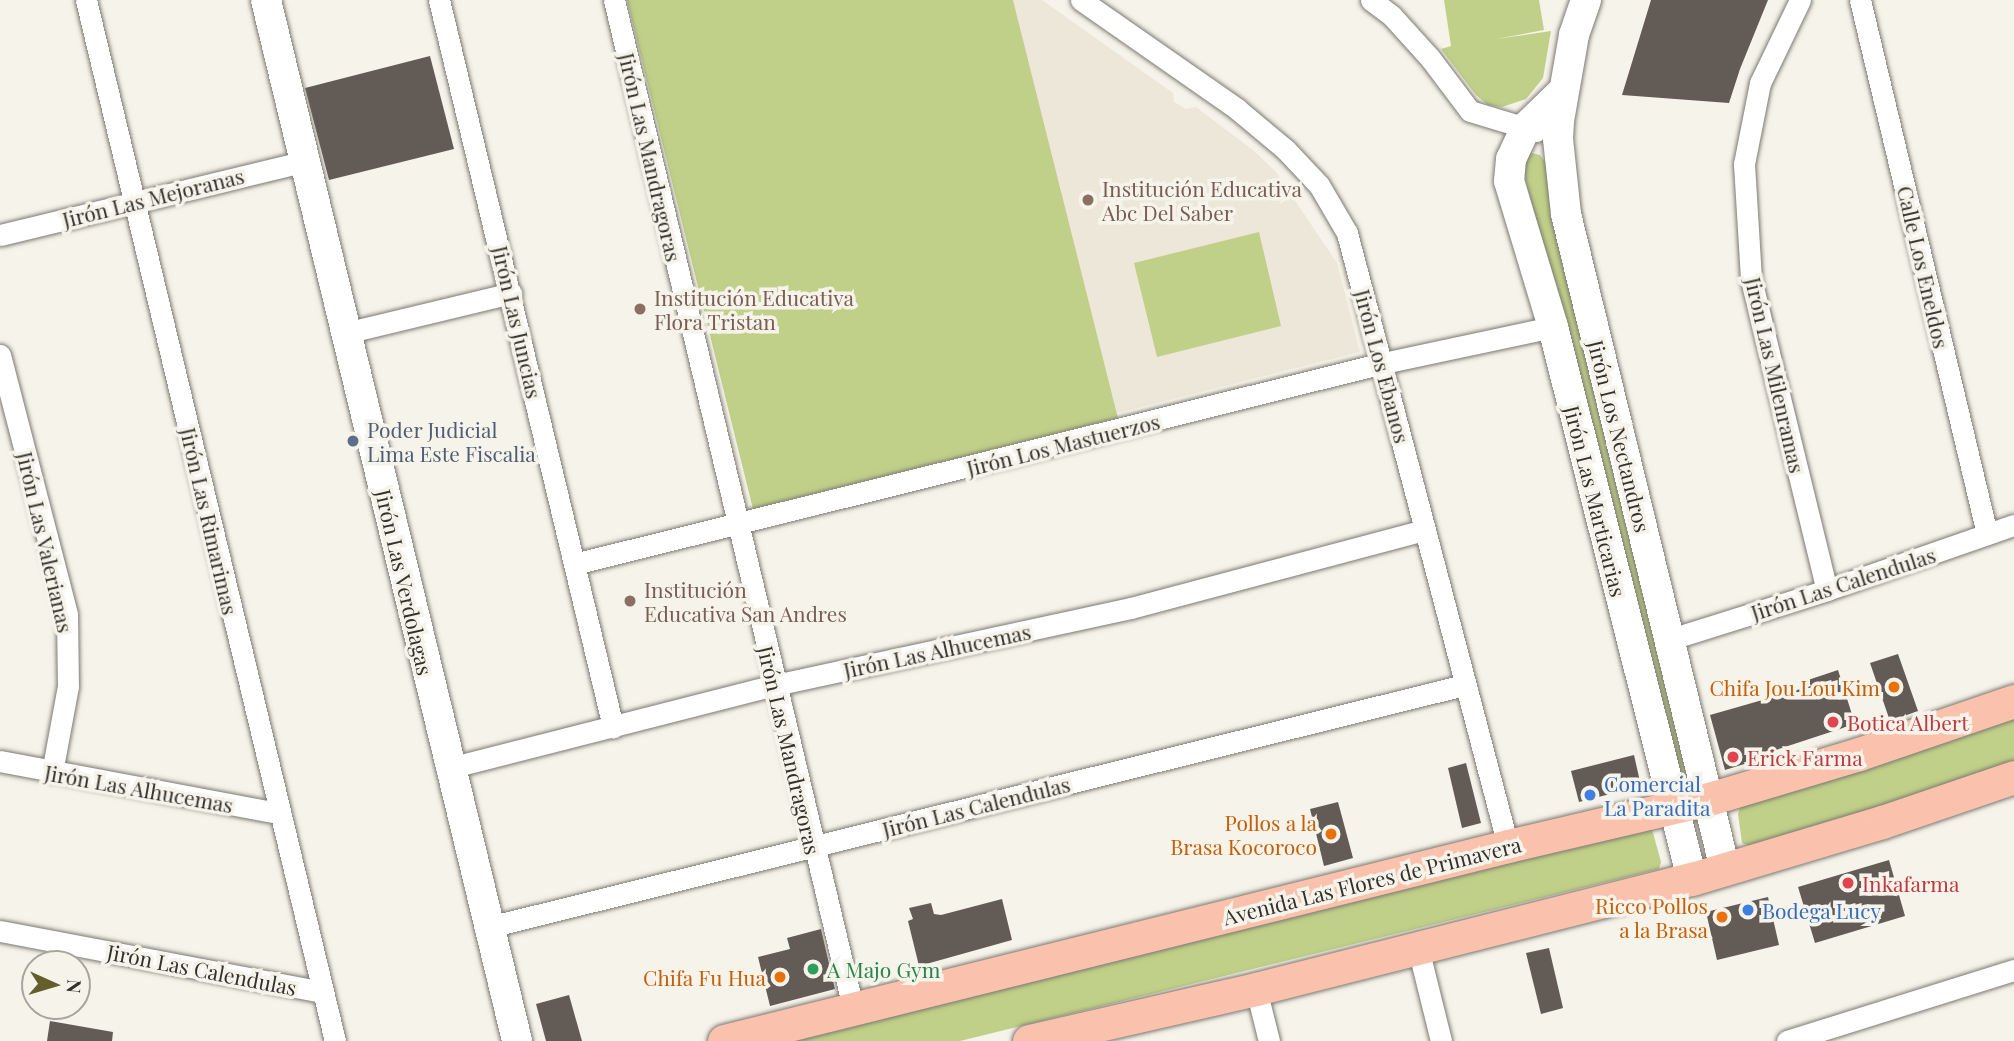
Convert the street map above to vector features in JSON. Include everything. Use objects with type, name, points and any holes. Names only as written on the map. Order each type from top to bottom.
[{"type":"main road","name":"Avenida Las Flores de Primavera","points":[[724,1041],[1508,846],[1709,799],[1860,754],[2014,701]]},
{"type":"main road","points":[[1029,1041],[1256,989],[1692,879],[1882,822],[2014,777]]},
{"type":"street","name":"Jirón Las Rimarimas","points":[[86,0],[278,813],[335,1041]]},
{"type":"street","name":"Jirón Las Verdolagas","points":[[266,0],[449,768],[517,1041]]},
{"type":"street","name":"Jirón Las Juncias","points":[[439,0],[613,727]]},
{"type":"street","name":"Jirón Las Mandragoras","points":[[614,0],[853,1008]]},
{"type":"street","name":"Jirón Los Ebanos","points":[[1081,0],[1237,109],[1286,150],[1319,185],[1347,233],[1508,846]]},
{"type":"street","points":[[1371,0],[1392,16],[1430,58],[1470,111],[1558,139]]},
{"type":"street","name":"Jirón Los Nectandros","points":[[1586,0],[1562,92],[1558,139],[1566,214],[1725,869]]},
{"type":"street","name":"Jirón Las Milenramas","points":[[1800,0],[1760,83],[1744,164],[1751,279],[1827,590]]},
{"type":"street","name":"Calle Los Eneldos","points":[[1860,0],[1987,534]]},
{"type":"street","name":"Jirón Las Marticarias","points":[[1562,92],[1527,127],[1511,159],[1509,181],[1553,327],[1692,879]]},
{"type":"street","name":"Jirón Las Mejoranas","points":[[0,235],[135,200],[306,161]]},
{"type":"street","points":[[345,333],[511,293]]},
{"type":"street","name":"Jirón Los Mastuerzos","points":[[574,564],[1383,363],[1553,327]]},
{"type":"street","name":"Jirón Las Valerianas","points":[[0,355],[67,615],[68,686],[52,772]]},
{"type":"street","name":"Jirón Las Calendulas","points":[[1671,639],[1827,590],[2014,525]]},
{"type":"street","name":"Jirón Las Alhucemas","points":[[449,768],[775,685],[1131,608],[1424,530]]},
{"type":"street","name":"Jirón Las Calendulas","points":[[489,927],[1464,685]]},
{"type":"street","name":"Jirón Las Alhucemas","points":[[0,761],[278,813]]},
{"type":"street","name":"Jirón Las Calendulas","points":[[0,931],[322,992]]},
{"type":"street","points":[[1418,948],[1441,1041]]},
{"type":"street","points":[[1787,1041],[2014,970]]},
{"type":"street","points":[[1256,989],[1269,1041]]},
{"type":"shaded area","points":[[1013,0],[1042,0],[1173,93],[1174,102],[1186,109],[1196,107],[1253,150],[1276,172],[1337,263],[1360,352],[1117,413]]},
{"type":"green space","points":[[627,0],[1013,0],[1118,418],[753,509]]},
{"type":"green space","points":[[1444,0],[1539,0],[1544,30],[1496,39],[1551,31],[1543,78],[1526,99],[1502,107],[1488,105],[1476,95],[1441,49],[1451,46]]},
{"type":"green space","points":[[1528,152],[1540,155],[1546,163],[1694,774],[1691,779],[1683,781],[1676,777],[1522,165]]},
{"type":"green space","points":[[1259,232],[1281,326],[1157,357],[1134,263]]},
{"type":"green space","points":[[2014,714],[2014,764],[1756,848],[1742,843],[1738,814],[1741,804]]},
{"type":"green space","points":[[1646,826],[1652,829],[1661,862],[1659,869],[960,1041],[768,1041]]},
{"type":"building","points":[[1651,0],[1768,0],[1729,103],[1622,95]]},
{"type":"building","points":[[430,56],[454,149],[329,180],[305,88]]},
{"type":"building","name":"Chifa Jou Lou Kim","points":[[1898,654],[1918,711],[1890,721],[1870,663]]},
{"type":"building","points":[[1838,670],[1855,724],[1776,750],[1777,754],[1725,770],[1710,715],[1811,686],[1808,680]]},
{"type":"building","points":[[1634,755],[1641,786],[1579,802],[1571,771]]},
{"type":"building","points":[[1466,763],[1481,823],[1462,828],[1448,768]]},
{"type":"building","name":"Pollos a la Brasa Kocoroco","points":[[1338,802],[1353,858],[1324,866],[1310,809]]},
{"type":"building","points":[[1889,860],[1905,916],[1815,943],[1798,887]]},
{"type":"building","points":[[1768,897],[1779,945],[1717,960],[1706,912]]},
{"type":"building","points":[[1002,899],[1012,940],[919,966],[908,921],[913,919],[909,908],[931,903],[934,914],[941,915]]},
{"type":"building","points":[[821,929],[835,989],[770,1006],[758,957],[790,949],[787,938]]},
{"type":"building","points":[[1549,948],[1563,1008],[1541,1014],[1526,953]]},
{"type":"building","points":[[569,995],[582,1041],[546,1041],[536,1004]]},
{"type":"building","points":[[50,1021],[113,1032],[112,1041],[47,1041]]},
{"type":"place","name":"Institución Educativa Abc Del Saber","points":[[1088,200]]},
{"type":"place","name":"Institución Educativa Flora Tristan","points":[[640,309]]},
{"type":"place","name":"Poder Judicial Lima Este Fiscalia","points":[[353,441]]},
{"type":"place","name":"Institución Educativa San Andres","points":[[630,601]]},
{"type":"place","name":"Chifa Jou Lou Kim","points":[[1894,687]]},
{"type":"place","name":"Botica Albert","points":[[1833,722]]},
{"type":"place","name":"Erick Farma","points":[[1733,757]]},
{"type":"place","name":"Comercial La Paradita","points":[[1590,795]]},
{"type":"place","name":"Pollos a la Brasa Kocoroco","points":[[1331,834]]},
{"type":"place","name":"Inkafarma","points":[[1848,883]]},
{"type":"place","name":"Bodega Lucy","points":[[1748,910]]},
{"type":"place","name":"Ricco Pollos a la Brasa","points":[[1722,917]]},
{"type":"place","name":"A Majo Gym","points":[[813,969]]},
{"type":"place","name":"Chifa Fu Hua","points":[[780,977]]}]
